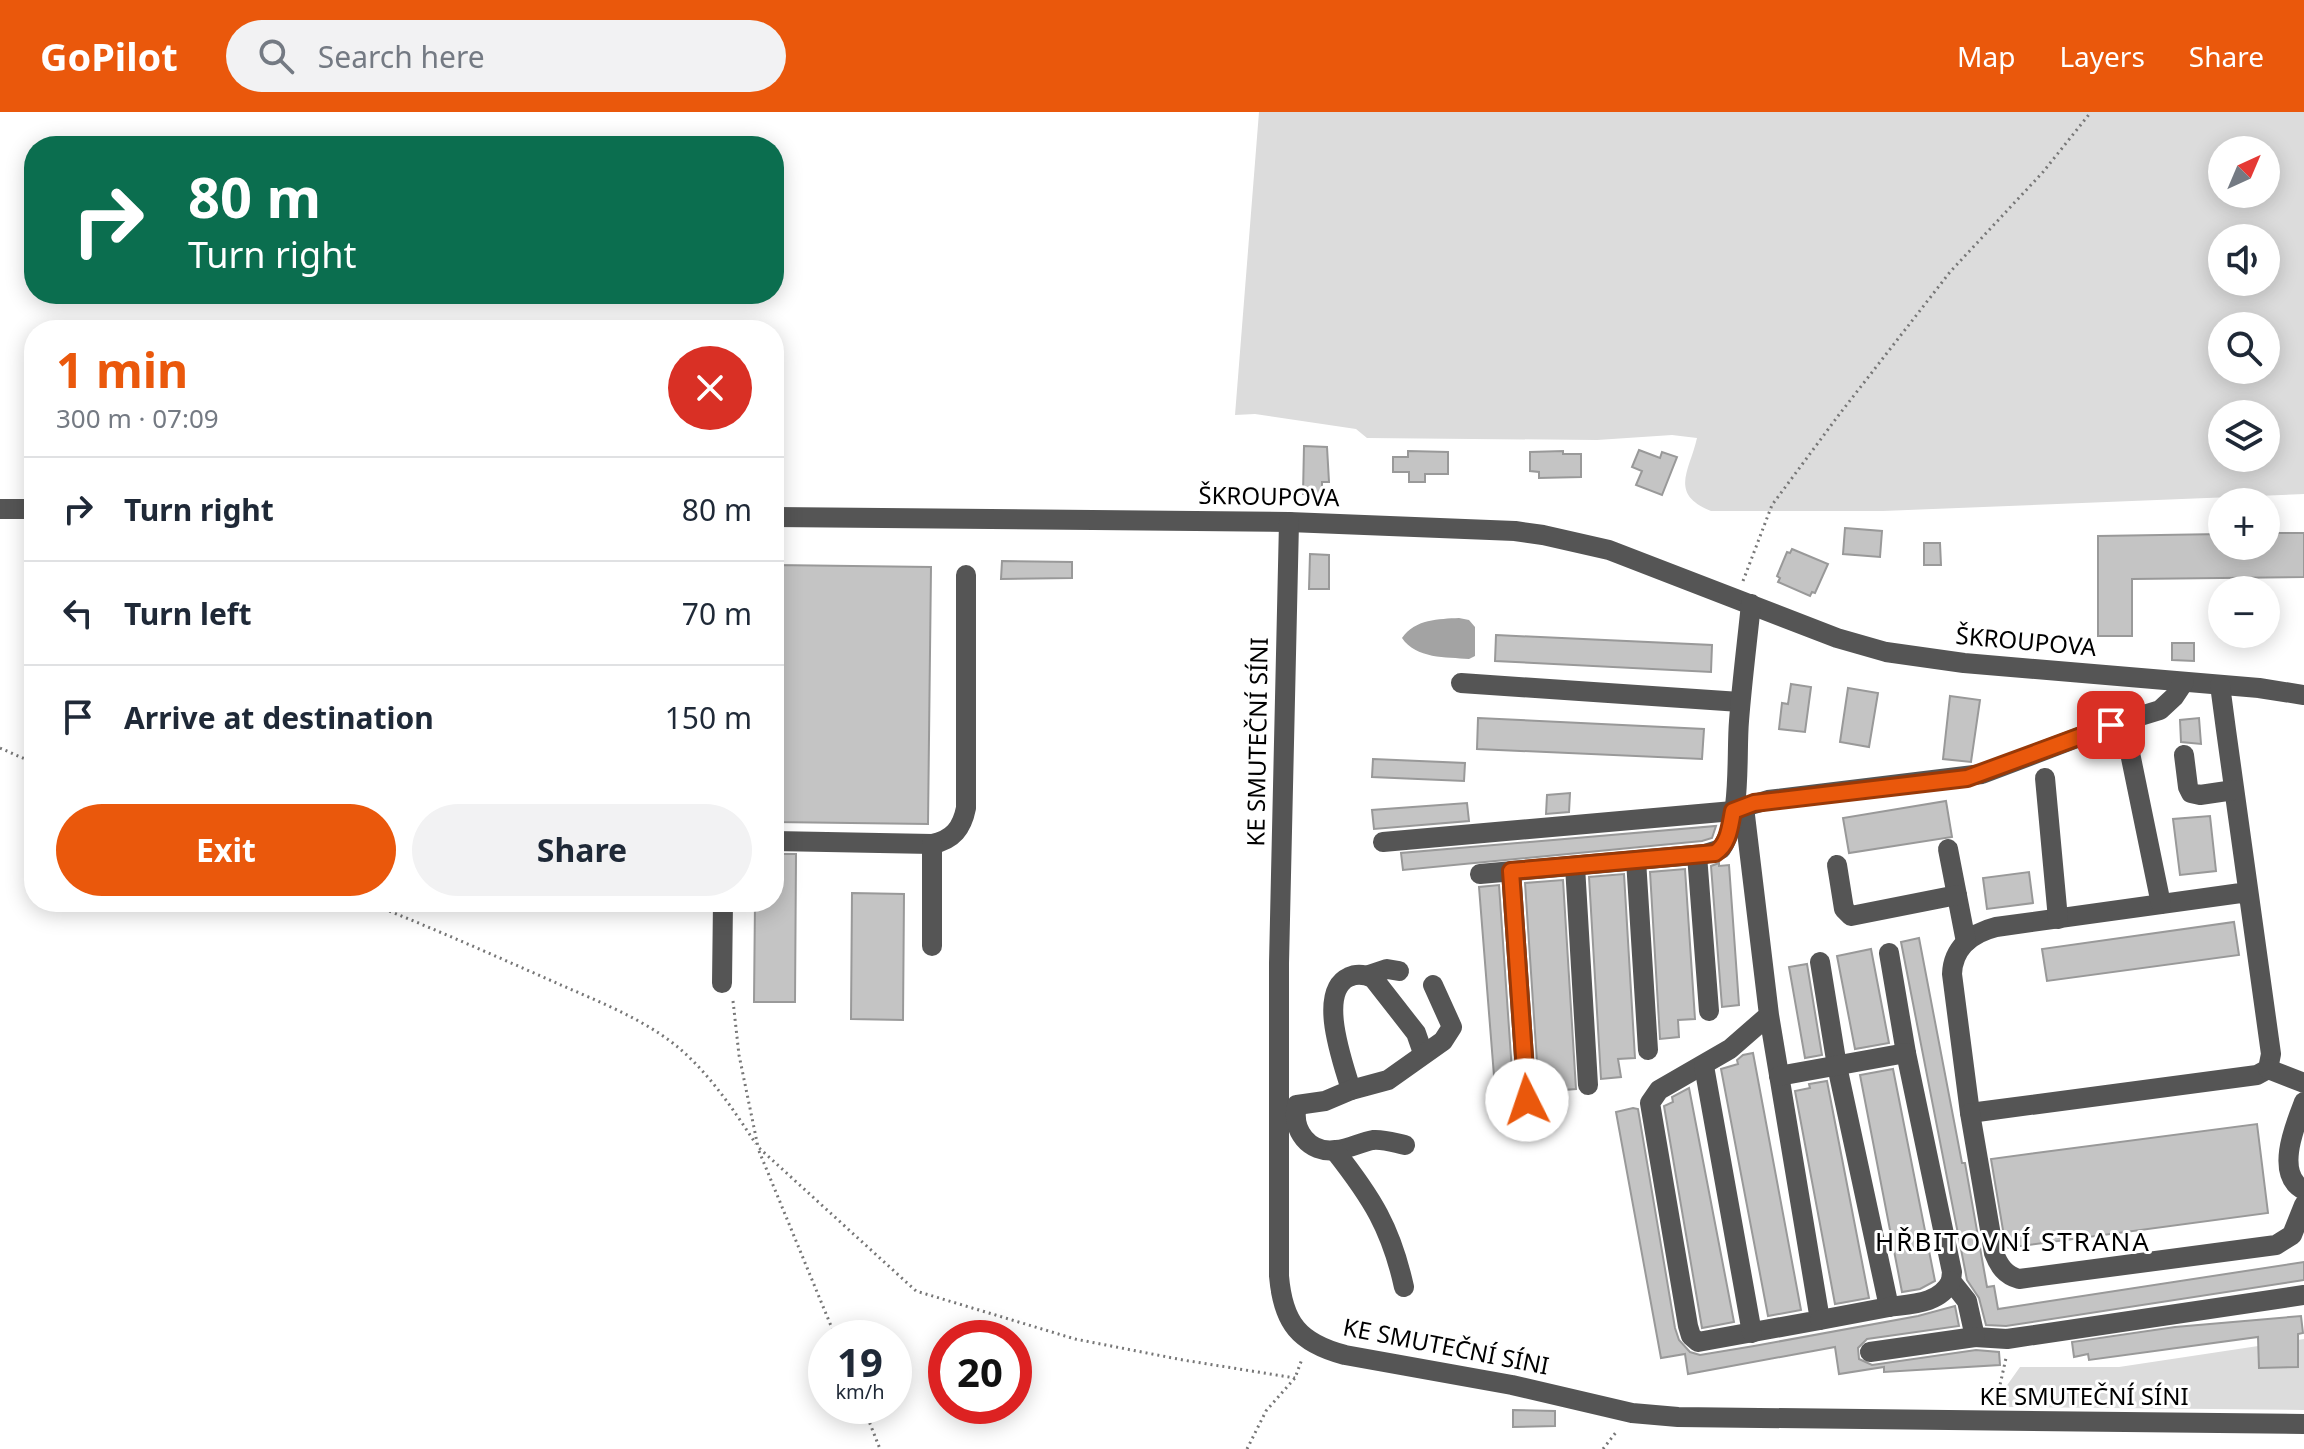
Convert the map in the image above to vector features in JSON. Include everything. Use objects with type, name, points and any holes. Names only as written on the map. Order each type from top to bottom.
[{"type":"street","points":[[1,509],[24,509]]},
{"type":"street","name":"ŠKROUPOVA","points":[[784,517],[1289,522],[1482,528],[1543,535],[1609,550],[1837,638],[1907,656],[2304,695]]},
{"type":"street","name":"KE SMUTEČNÍ SÍNI","points":[[1289,522],[1279,947],[1280,1290],[1286,1314],[1309,1341],[1345,1355],[1512,1385],[1632,1413],[1678,1417],[2304,1424]]},
{"type":"street","points":[[784,841],[932,844],[956,833],[966,808],[966,575]]},
{"type":"street","points":[[1480,874],[1697,855],[1721,849],[1739,809],[1743,601]]},
{"type":"street","points":[[1383,842],[1739,809],[1768,800],[1982,774],[2111,725],[2160,710],[2184,682]]},
{"type":"street","points":[[1461,683],[1740,702]]},
{"type":"street","points":[[2220,685],[2271,1054],[2268,1069]]},
{"type":"street","points":[[2130,753],[2161,904]]},
{"type":"street","points":[[2184,755],[2191,793],[2200,795],[2234,790]]},
{"type":"street","points":[[2045,778],[2058,919]]},
{"type":"street","points":[[1739,809],[1749,825],[1769,1015],[1820,1320]]},
{"type":"street","points":[[932,844],[932,946]]},
{"type":"street","points":[[1948,849],[1966,942]]},
{"type":"street","points":[[1697,855],[1709,1011]]},
{"type":"street","points":[[1636,860],[1648,1050]]},
{"type":"street","points":[[1837,865],[1844,909],[1851,916],[1957,895]]},
{"type":"street","points":[[1575,866],[1588,1085]]},
{"type":"street","points":[[1511,871],[1527,1100]]},
{"type":"street","points":[[2248,892],[1996,927],[1978,933],[1966,942],[1954,958],[1952,974],[1970,1113],[1994,1253],[1998,1263],[2011,1277],[2019,1279],[2276,1245],[2292,1235],[2304,1205]]},
{"type":"street","points":[[722,983],[723,912]]},
{"type":"street","points":[[1769,1015],[1743,1040],[1659,1090],[1650,1103],[1688,1326],[1691,1336],[1698,1342],[1931,1299],[1948,1287],[1951,1281],[1952,1272],[1906,1053],[1889,953]]},
{"type":"street","points":[[1820,962],[1837,1066],[1889,1307]]},
{"type":"street","points":[[1351,1090],[1335,1031],[1338,986],[1349,977],[1387,969],[1399,971]]},
{"type":"street","points":[[1369,975],[1416,1033],[1423,1053]]},
{"type":"street","points":[[1297,1105],[1325,1101],[1388,1080],[1443,1041],[1452,1031],[1433,985]]},
{"type":"street","points":[[1779,1076],[1906,1053]]},
{"type":"street","points":[[1704,1066],[1752,1333]]},
{"type":"street","points":[[1970,1113],[2257,1075],[2268,1069],[2304,1083]]},
{"type":"street","points":[[1279,1088],[1297,1105]]},
{"type":"street","points":[[2304,1102],[2292,1131],[2288,1151],[2293,1180],[2296,1186],[2304,1190]]},
{"type":"street","points":[[1297,1105],[1296,1122],[1303,1137],[1315,1147],[1335,1151],[1377,1140],[1405,1145]]},
{"type":"street","points":[[1335,1151],[1368,1192],[1384,1222],[1404,1287]]},
{"type":"street","points":[[1951,1281],[1967,1301],[1975,1337]]},
{"type":"street","points":[[1870,1352],[1975,1337],[2007,1339],[2304,1295]]},
{"type":"path","points":[[1743,601],[1772,505],[1950,272],[2043,172],[2091,112]]},
{"type":"path","points":[[0,748],[24,759]]},
{"type":"path","points":[[392,912],[601,1004],[665,1038],[689,1057],[710,1081],[758,1147],[916,1291],[1075,1339],[1295,1378]]},
{"type":"path","points":[[722,983],[734,1003],[739,1055],[758,1147],[829,1320]]},
{"type":"path","points":[[2001,1423],[1998,1394],[2006,1362],[2007,1339]]},
{"type":"path","points":[[1247,1449],[1266,1411],[1295,1378],[1309,1341]]},
{"type":"path","points":[[870,1424],[880,1449]]},
{"type":"shaded area","points":[[1259,112],[2304,112],[2304,494],[2280,495],[2280,488],[2208,488],[2208,498],[1883,511],[1711,511],[1690,497],[1686,489],[1685,480],[1697,438],[1672,435],[1597,440],[1367,438],[1356,429],[1255,414],[1235,415]]},
{"type":"shaded area","points":[[1459,618],[1469,620],[1475,627],[1475,656],[1469,659],[1423,653],[1402,638],[1420,624]]},
{"type":"shaded area","points":[[2304,1339],[2304,1410],[2005,1407],[2003,1391],[2020,1367],[2119,1367]]},
{"type":"building","points":[[1304,446],[1327,447],[1329,482],[1322,482],[1322,494],[1303,494]]},
{"type":"building","points":[[1639,450],[1660,458],[1662,452],[1677,457],[1662,495],[1636,485],[1642,471],[1632,467]]},
{"type":"building","points":[[1408,451],[1448,452],[1448,474],[1425,474],[1425,482],[1409,482],[1409,472],[1393,472],[1393,457],[1408,457]]},
{"type":"building","points":[[1563,451],[1563,454],[1581,454],[1581,477],[1539,478],[1539,472],[1530,471],[1530,452]]},
{"type":"building","points":[[1845,528],[1882,531],[1880,557],[1843,554]]},
{"type":"building","points":[[2280,533],[2304,533],[2304,577],[2132,579],[2132,636],[2098,636],[2098,536],[2208,534],[2208,560],[2280,560]]},
{"type":"building","points":[[1924,543],[1940,543],[1941,565],[1924,565]]},
{"type":"building","points":[[1792,549],[1828,564],[1815,593],[1812,592],[1810,596],[1778,582],[1780,578],[1777,576],[1787,552],[1790,553]]},
{"type":"building","points":[[1310,554],[1329,555],[1329,589],[1309,589]]},
{"type":"building","points":[[1002,561],[1072,562],[1072,578],[1001,579]]},
{"type":"building","points":[[784,565],[931,567],[928,824],[784,822]]},
{"type":"building","points":[[1496,635],[1712,645],[1711,672],[1495,661]]},
{"type":"building","points":[[2172,643],[2194,643],[2194,661],[2172,660]]},
{"type":"building","points":[[1791,684],[1811,687],[1805,732],[1779,729],[1782,703],[1788,704]]},
{"type":"building","points":[[1848,688],[1878,693],[1869,747],[1840,742]]},
{"type":"building","points":[[1950,696],[1980,700],[1971,762],[1943,759]]},
{"type":"building","points":[[1478,718],[1704,729],[1702,759],[1477,749]]},
{"type":"building","points":[[2199,718],[2201,744],[2181,742],[2180,720]]},
{"type":"building","points":[[1373,759],[1465,763],[1464,781],[1372,777]]},
{"type":"building","points":[[1570,793],[1569,812],[1546,814],[1547,795]]},
{"type":"building","points":[[1946,801],[1952,837],[1849,853],[1843,818]]},
{"type":"building","points":[[1467,803],[1469,821],[1374,829],[1372,810]]},
{"type":"building","points":[[2210,816],[2216,871],[2180,875],[2173,819]]},
{"type":"building","points":[[1716,826],[1712,838],[1702,841],[1403,870],[1401,853]]},
{"type":"building","points":[[784,854],[796,854],[795,1002],[754,1002],[755,912],[784,912]]},
{"type":"building","points":[[1719,863],[1719,866],[1729,865],[1739,1005],[1722,1007],[1711,866]]},
{"type":"building","points":[[1685,869],[1695,1019],[1678,1020],[1679,1037],[1660,1039],[1650,872]]},
{"type":"building","points":[[2029,872],[2033,903],[1987,909],[1983,878]]},
{"type":"building","points":[[1624,874],[1635,1058],[1618,1059],[1621,1077],[1601,1079],[1589,877]]},
{"type":"building","points":[[1563,880],[1576,1089],[1539,1092],[1525,883]]},
{"type":"building","points":[[1499,885],[1514,1100],[1496,1101],[1479,887]]},
{"type":"building","points":[[852,893],[904,894],[903,1020],[851,1019]]},
{"type":"building","points":[[2234,922],[2239,955],[2047,981],[2042,949]]},
{"type":"building","points":[[1919,938],[1987,1287],[1994,1286],[1998,1309],[2304,1262],[2304,1280],[2006,1326],[1986,1325],[1979,1298],[1967,1280],[1901,942]]},
{"type":"building","points":[[1871,949],[1889,1043],[1855,1049],[1837,956]]},
{"type":"building","points":[[1807,964],[1822,1055],[1805,1058],[1789,967]]},
{"type":"building","points":[[1753,1053],[1801,1310],[1768,1316],[1721,1069],[1738,1064],[1737,1060],[1743,1055]]},
{"type":"building","points":[[1893,1069],[1935,1281],[1920,1289],[1902,1292],[1860,1075]]},
{"type":"building","points":[[1827,1081],[1869,1298],[1835,1304],[1795,1091],[1810,1088],[1809,1084]]},
{"type":"building","points":[[1689,1088],[1734,1322],[1702,1328],[1664,1106],[1673,1102],[1672,1097]]},
{"type":"building","points":[[1638,1109],[1675,1328],[1679,1340],[1690,1352],[1700,1355],[1754,1346],[1918,1316],[1955,1306],[1959,1326],[1867,1339],[1858,1348],[1859,1359],[1872,1365],[1976,1350],[1999,1352],[2000,1365],[1884,1372],[1884,1367],[1839,1374],[1835,1347],[1688,1374],[1685,1354],[1661,1358],[1616,1112]]},
{"type":"building","points":[[2257,1124],[2268,1213],[2006,1248],[1991,1159]]},
{"type":"building","points":[[2301,1316],[2303,1333],[2298,1334],[2298,1367],[2259,1368],[2258,1337],[2089,1360],[2088,1354],[2074,1357],[2072,1342],[2175,1327]]},
{"type":"building","points":[[1513,1410],[1555,1411],[1555,1426],[1513,1427]]},
{"type":"district","name":"HŘBITOVNÍ STRANA","points":[[2013,1242]]},
{"type":"route","points":[[1527,1100],[1511,871],[1715,853],[1727,839],[1733,811],[1754,803],[1967,778],[2111,725]]}]
